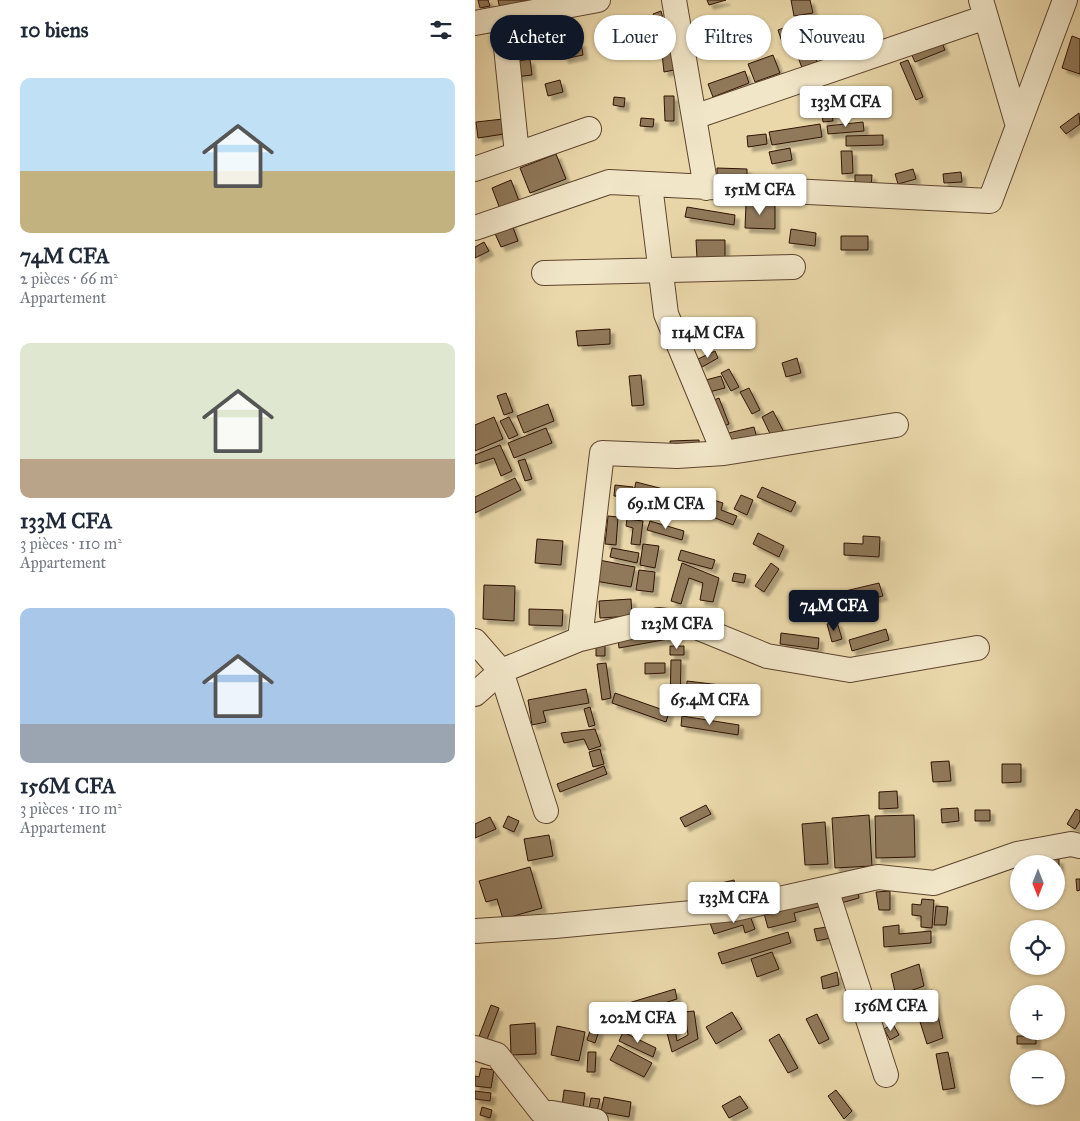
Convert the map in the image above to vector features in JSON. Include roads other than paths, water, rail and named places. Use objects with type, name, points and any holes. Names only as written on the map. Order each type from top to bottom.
[{"type":"street","points":[[519,15],[598,0]]},
{"type":"street","points":[[674,0],[706,188]]},
{"type":"street","points":[[475,228],[609,182],[989,201],[1065,0]]},
{"type":"street","points":[[694,117],[983,8],[1018,126]]},
{"type":"street","points":[[475,23],[490,20]]},
{"type":"street","points":[[507,60],[517,154]]},
{"type":"street","points":[[475,169],[589,129]]},
{"type":"street","points":[[650,185],[666,314],[724,453]]},
{"type":"street","points":[[544,272],[793,267]]},
{"type":"street","points":[[580,639],[602,453],[677,456],[724,453],[896,425]]},
{"type":"street","points":[[475,694],[501,671],[580,639],[659,620],[689,624],[767,656],[850,670],[977,648]]},
{"type":"street","points":[[475,641],[501,671],[546,811]]},
{"type":"street","points":[[475,931],[555,926],[734,909],[879,877],[934,883],[1017,854],[1071,844],[1080,846]]},
{"type":"street","points":[[826,889],[886,1075]]},
{"type":"street","points":[[475,1048],[497,1055],[541,1111],[596,1121]]}]
